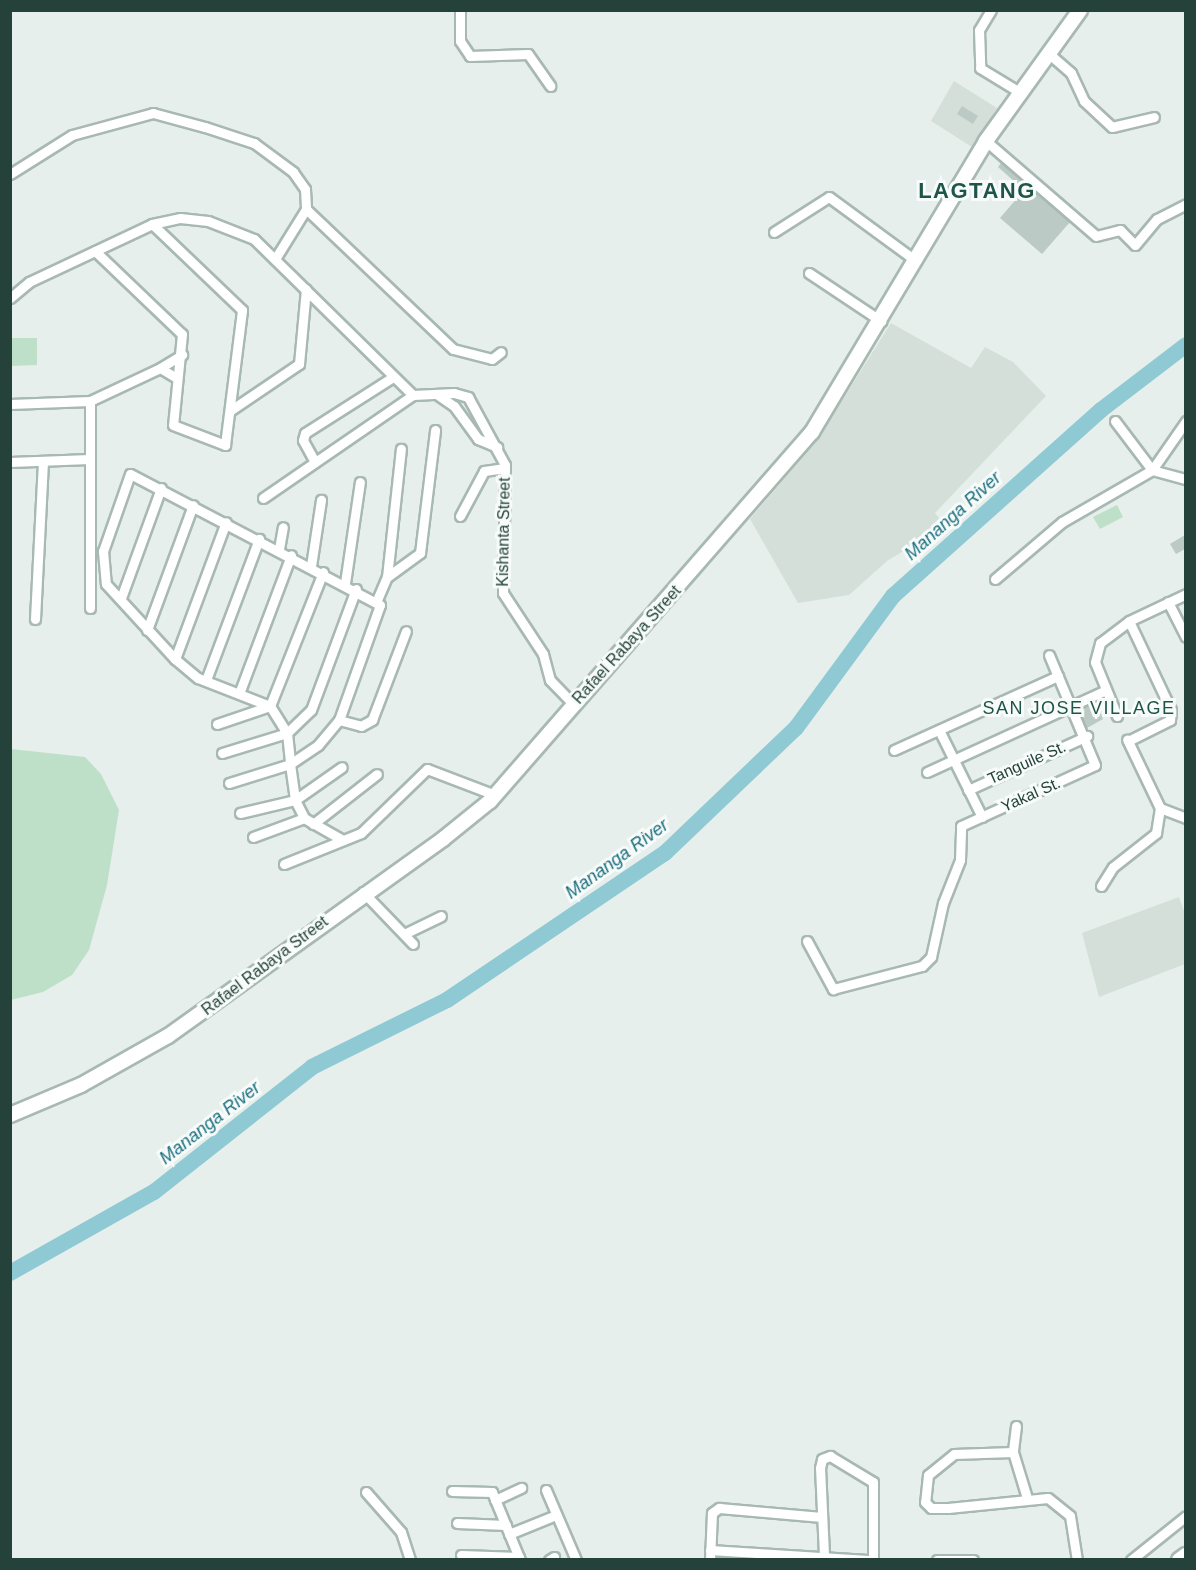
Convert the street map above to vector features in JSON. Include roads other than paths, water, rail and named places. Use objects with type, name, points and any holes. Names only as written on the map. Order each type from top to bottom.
[{"type":"main road","name":"Rafael Rabaya Street","points":[[10,1115],[81,1085],[168,1036],[363,892],[443,839],[495,795],[783,469],[840,391],[986,141],[1018,91],[1080,10]]},
{"type":"main road","points":[[1179,1560],[1185,1555]]},
{"type":"street","points":[[459,10],[460,41],[470,56],[528,54],[550,86]]},
{"type":"street","points":[[990,10],[979,30],[980,68],[1018,91]]},
{"type":"street","points":[[1047,52],[1071,73],[1084,101],[1117,128],[1154,117]]},
{"type":"street","points":[[10,174],[72,135],[153,113],[254,143],[293,172],[305,189],[306,209],[275,259]]},
{"type":"street","points":[[986,141],[1096,236],[1120,230],[1135,245],[1157,219],[1185,204]]},
{"type":"street","points":[[774,232],[829,197],[916,261]]},
{"type":"street","points":[[306,209],[453,349],[492,359],[501,352]]},
{"type":"street","points":[[10,298],[29,282],[152,224],[180,218],[227,226],[254,239],[412,395]]},
{"type":"street","points":[[95,251],[182,334],[182,355],[175,377],[170,417],[177,429],[225,445],[242,310],[152,224]]},
{"type":"street","points":[[809,273],[881,321]]},
{"type":"street","points":[[231,410],[303,364],[306,289]]},
{"type":"street","points":[[10,404],[90,401],[182,355]]},
{"type":"street","points":[[160,368],[175,377]]},
{"type":"street","points":[[315,462],[303,440],[305,433],[393,377]]},
{"type":"street","points":[[263,498],[412,395],[460,394],[480,416],[465,426]]},
{"type":"street","points":[[437,395],[454,406],[465,426],[497,447]]},
{"type":"street","points":[[90,401],[90,608]]},
{"type":"street","name":"Kishanta Street","points":[[480,416],[497,447],[505,468],[503,593],[543,654],[550,680],[574,705]]},
{"type":"street","points":[[1115,421],[1152,470],[1185,479]]},
{"type":"street","points":[[995,579],[1062,522],[1152,470],[1185,421]]},
{"type":"street","points":[[387,577],[420,552],[435,430]]},
{"type":"street","points":[[377,600],[387,577],[401,449]]},
{"type":"street","points":[[10,462],[90,459]]},
{"type":"street","points":[[35,619],[43,462]]},
{"type":"street","points":[[460,516],[484,471],[505,468]]},
{"type":"street","points":[[229,783],[290,764],[318,745],[339,720],[381,610],[377,600],[133,474],[127,476],[103,551],[106,584],[175,660],[206,680],[270,706],[287,733],[290,764],[295,800],[304,818],[341,839]]},
{"type":"street","points":[[345,583],[360,482]]},
{"type":"street","points":[[121,598],[161,488]]},
{"type":"street","points":[[311,566],[321,500]]},
{"type":"street","points":[[147,630],[193,505]]},
{"type":"street","points":[[175,660],[226,522]]},
{"type":"street","points":[[279,549],[283,527]]},
{"type":"street","points":[[206,680],[259,539]]},
{"type":"street","points":[[240,692],[291,555]]},
{"type":"street","points":[[217,724],[270,706],[323,572]]},
{"type":"street","points":[[222,753],[287,733],[311,710],[356,589]]},
{"type":"street","points":[[1117,716],[1095,662],[1097,649],[1106,636],[1129,621],[1185,594]]},
{"type":"street","points":[[1168,602],[1185,637]]},
{"type":"street","points":[[1101,886],[1113,867],[1156,833],[1160,808],[1127,740],[1170,720],[1171,710],[1129,621]]},
{"type":"street","points":[[339,720],[361,726],[372,720],[406,631]]},
{"type":"street","points":[[1049,655],[1087,736]]},
{"type":"street","points":[[894,750],[1058,675]]},
{"type":"street","points":[[927,772],[1106,690]]},
{"type":"street","points":[[939,730],[982,817]]},
{"type":"street","name":"Yakal St.","points":[[807,941],[833,989],[922,966],[931,957],[943,903],[960,860],[961,826],[1091,768],[1096,760],[1087,736]]},
{"type":"street","name":"Tanguile St.","points":[[968,790],[1087,736]]},
{"type":"street","points":[[240,813],[295,800],[342,767]]},
{"type":"street","points":[[284,864],[341,839],[361,833],[427,769],[495,795]]},
{"type":"street","points":[[313,824],[377,774]]},
{"type":"street","points":[[1160,808],[1185,818]]},
{"type":"street","points":[[253,837],[304,818]]},
{"type":"street","points":[[363,892],[413,944]]},
{"type":"street","points":[[405,934],[441,916]]},
{"type":"street","points":[[1016,1426],[1013,1452],[1028,1498]]},
{"type":"street","points":[[1013,1452],[946,1459],[928,1475],[925,1502],[930,1508],[948,1508],[1028,1498],[1048,1498],[1070,1516],[1077,1560]]},
{"type":"street","points":[[824,1556],[820,1468],[822,1459],[830,1456],[873,1482],[873,1560]]},
{"type":"street","points":[[495,1500],[521,1488]]},
{"type":"street","points":[[546,1490],[576,1560]]},
{"type":"street","points":[[452,1491],[492,1492],[519,1558],[461,1555]]},
{"type":"street","points":[[366,1492],[401,1532],[410,1560]]},
{"type":"street","points":[[822,1516],[719,1508],[712,1513],[710,1555],[824,1556],[868,1560]]},
{"type":"street","points":[[457,1523],[507,1530],[556,1515]]},
{"type":"street","points":[[1131,1560],[1185,1516]]},
{"type":"street","points":[[937,1560],[973,1560]]},
{"type":"waterway","name":"Mananga River","points":[[10,1273],[154,1192],[312,1067],[447,1000],[665,853],[796,728],[893,596],[1101,410],[1186,345]]},
{"type":"district","name":"LAGTANG","points":[[977,191]]},
{"type":"district","name":"SAN JOSE VILLAGE","points":[[1079,708]]}]
